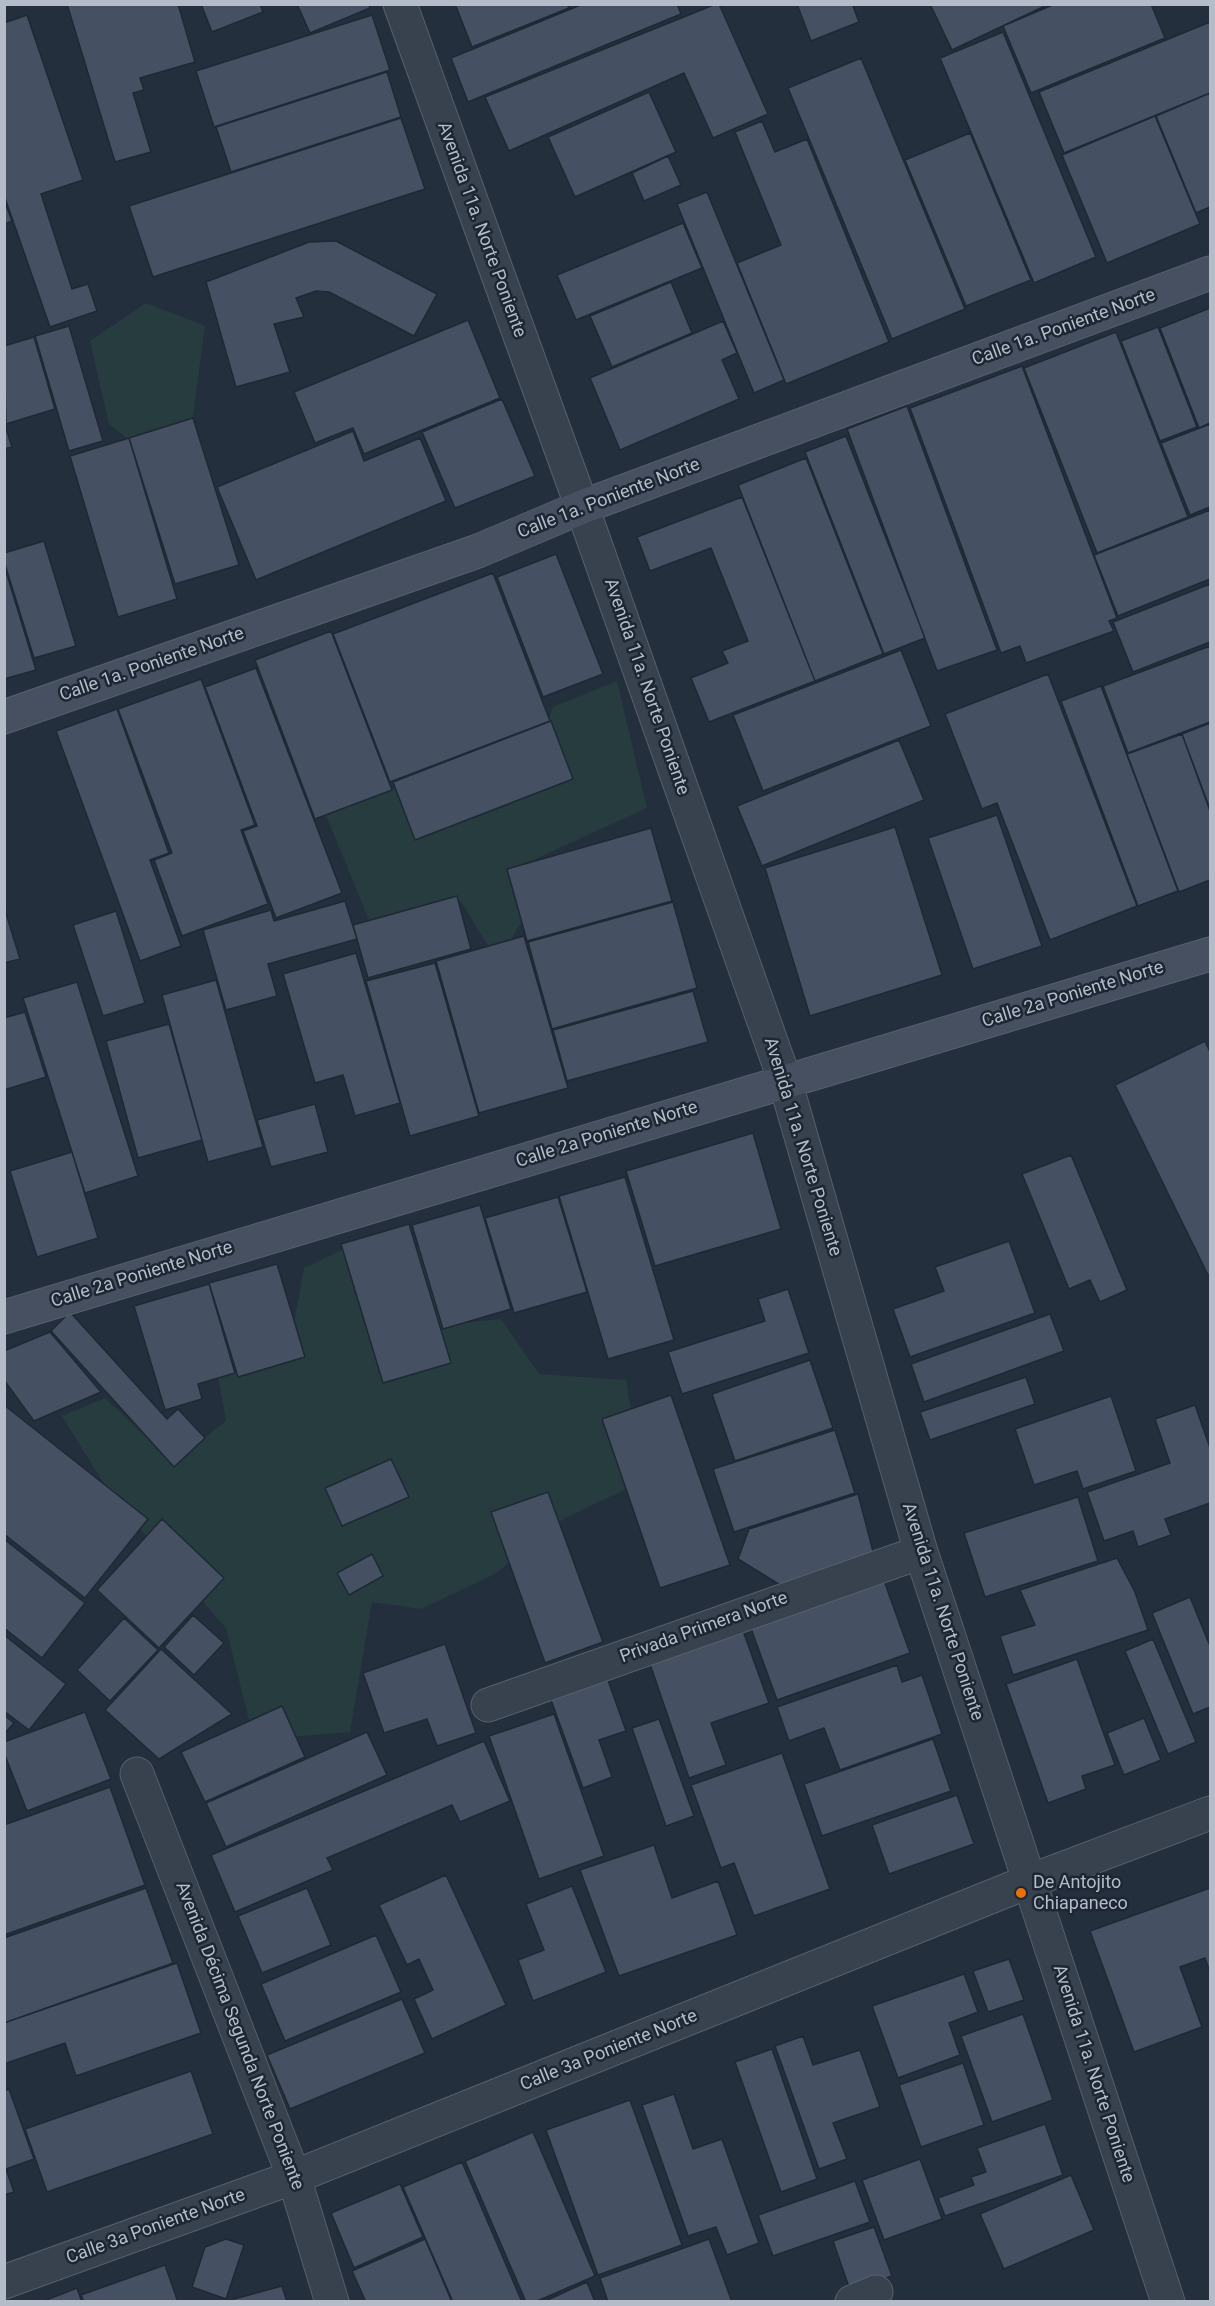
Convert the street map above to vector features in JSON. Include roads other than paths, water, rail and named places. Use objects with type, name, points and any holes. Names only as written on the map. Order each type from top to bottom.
[{"type":"main road","name":"Calle 1a. Poniente Norte","points":[[4,717],[478,551],[582,507],[1210,273]]},
{"type":"main road","name":"Calle 2a Poniente Norte","points":[[4,1317],[1210,954]]},
{"type":"street","name":"Avenida 11a. Norte Poniente","points":[[400,4],[582,507],[785,1081],[921,1552],[1168,2301]]},
{"type":"street","name":"Privada Primera Norte","points":[[488,1705],[921,1552]]},
{"type":"street","name":"Avenida Décima Segunda Norte Poniente","points":[[137,1774],[294,2177],[332,2301]]},
{"type":"street","name":"Calle 3a Poniente Norte","points":[[4,2282],[294,2177],[1030,1881],[1210,1813]]},
{"type":"place","name":"De Antojito Chiapaneco","points":[[1021,1893]]}]
